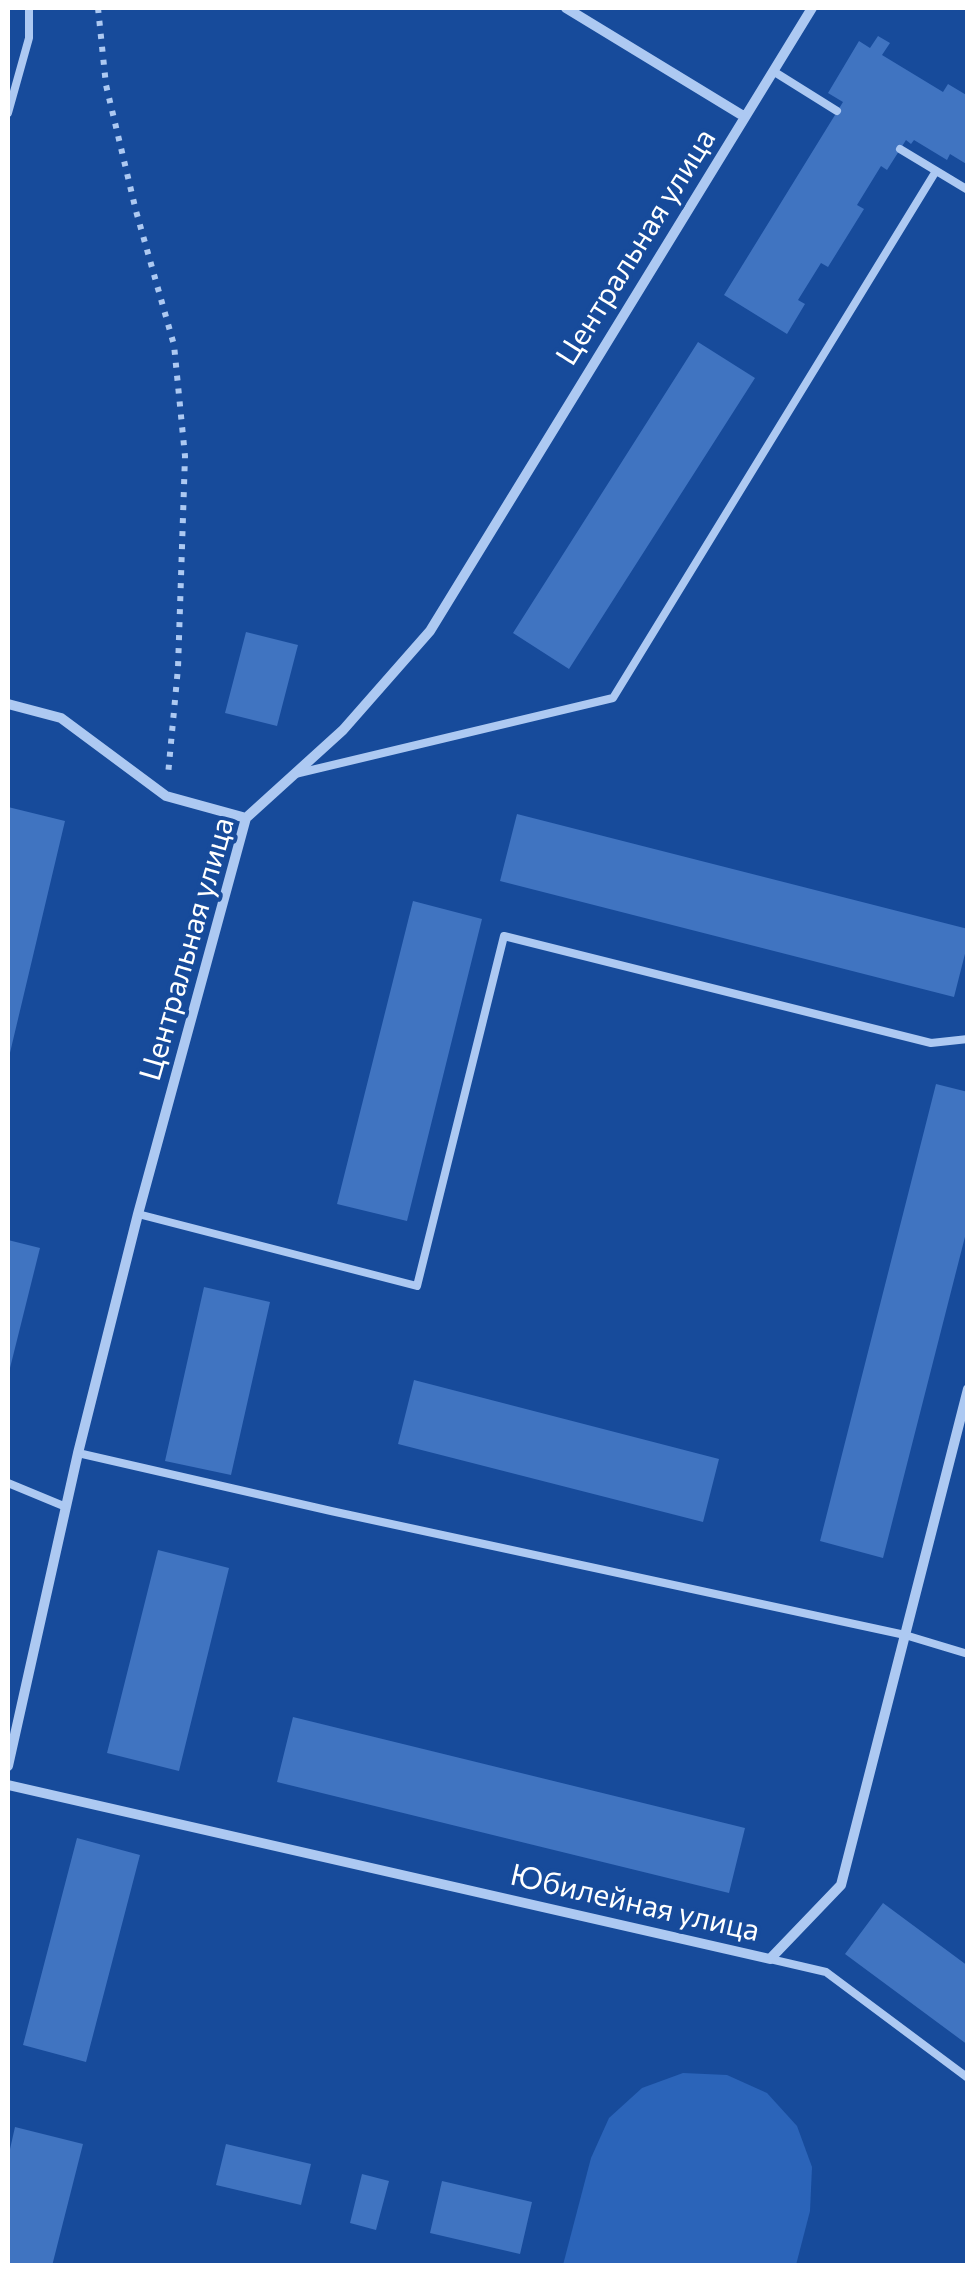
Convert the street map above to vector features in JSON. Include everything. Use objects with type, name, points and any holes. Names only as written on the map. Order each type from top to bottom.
[{"type":"street","points":[[566,8],[745,117]]},
{"type":"street","name":"Центральная улица","points":[[8,1766],[78,1453],[138,1214],[246,818],[344,730],[430,630],[812,8]]},
{"type":"street","points":[[8,704],[61,718],[166,796],[246,818]]},
{"type":"street","name":"Юбилейная улица","points":[[8,1785],[770,1959],[842,1885],[968,1389]]},
{"type":"lane","points":[[8,113],[29,38],[29,8]]},
{"type":"lane","points":[[773,72],[838,110]]},
{"type":"lane","points":[[900,149],[968,190]]},
{"type":"lane","points":[[295,774],[612,698],[936,171]]},
{"type":"lane","points":[[138,1214],[417,1286],[504,936],[932,1043],[968,1039]]},
{"type":"lane","points":[[78,1453],[331,1512],[905,1635],[968,1654]]},
{"type":"lane","points":[[8,1483],[66,1507]]},
{"type":"lane","points":[[770,1959],[826,1972],[968,2078]]},
{"type":"path","points":[[98,8],[106,85],[174,346],[185,456],[178,668],[166,796]]},
{"type":"shaded area","points":[[683,2073],[727,2075],[767,2093],[797,2126],[812,2167],[810,2211],[796,2265],[563,2265],[591,2158],[609,2118],[642,2088]]},
{"type":"building","points":[[878,36],[890,43],[882,55],[943,92],[948,84],[968,96],[968,165],[950,154],[947,160],[914,140],[911,144],[906,140],[887,170],[881,166],[857,205],[864,209],[828,267],[821,263],[798,300],[805,304],[787,334],[724,295],[843,102],[828,93],[859,41],[870,48]]},
{"type":"building","points":[[698,342],[755,378],[569,669],[513,633]]},
{"type":"building","points":[[246,632],[298,645],[277,726],[225,713]]},
{"type":"building","points":[[8,807],[65,821],[9,1057],[8,1057]]},
{"type":"building","points":[[517,814],[968,929],[954,997],[500,881]]},
{"type":"building","points":[[413,901],[482,919],[407,1221],[337,1204]]},
{"type":"building","points":[[936,1084],[968,1092],[968,1225],[883,1558],[820,1541]]},
{"type":"building","points":[[8,1240],[40,1248],[9,1372],[8,1372]]},
{"type":"building","points":[[204,1287],[270,1302],[231,1475],[165,1461]]},
{"type":"building","points":[[414,1380],[719,1459],[703,1522],[398,1444]]},
{"type":"building","points":[[158,1550],[229,1568],[179,1771],[107,1753]]},
{"type":"building","points":[[293,1717],[745,1828],[729,1893],[277,1782]]},
{"type":"building","points":[[77,1838],[140,1855],[86,2062],[23,2045]]},
{"type":"building","points":[[883,1903],[968,1966],[968,2045],[845,1954]]},
{"type":"building","points":[[15,2127],[83,2144],[52,2266],[8,2266],[8,2158]]},
{"type":"building","points":[[226,2144],[311,2164],[301,2205],[216,2185]]},
{"type":"building","points":[[362,2174],[389,2181],[376,2230],[350,2223]]},
{"type":"building","points":[[442,2181],[532,2202],[520,2254],[430,2233]]}]
